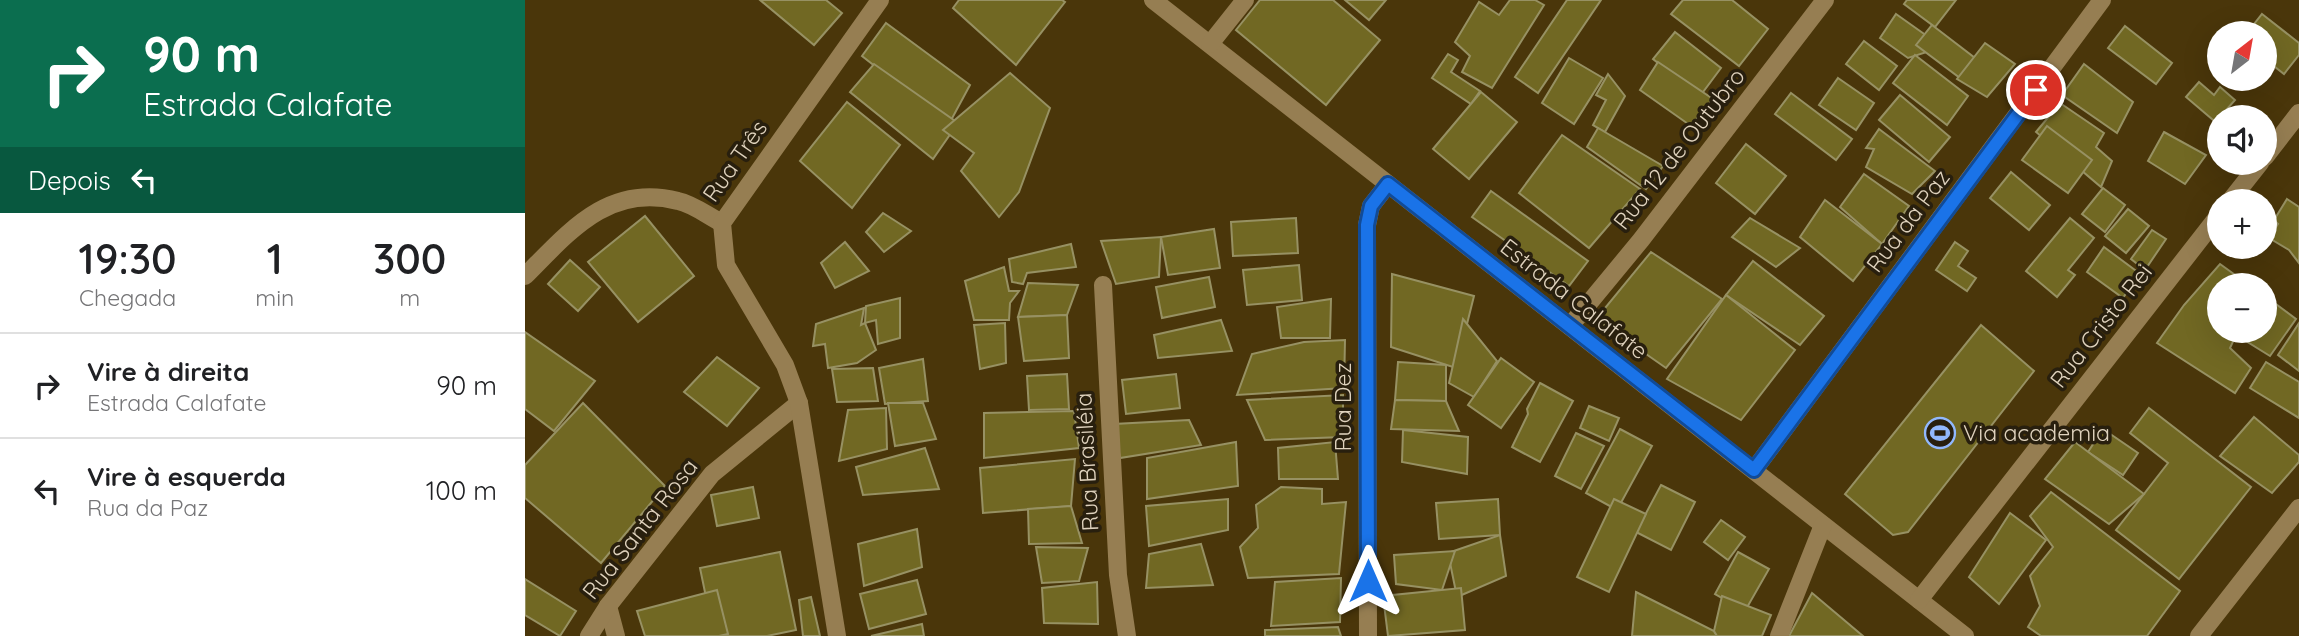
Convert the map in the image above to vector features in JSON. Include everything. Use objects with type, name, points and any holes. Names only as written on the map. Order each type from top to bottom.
[{"type":"street","name":"Rua Três","points":[[837,636],[799,404],[785,365],[726,265],[722,223],[880,0]]},
{"type":"street","name":"Estrada Calafate","points":[[1153,0],[1965,636]]},
{"type":"street","points":[[1210,44],[1245,0]]},
{"type":"street","name":"Rua 12 de Outubro","points":[[1570,326],[1641,240],[1825,0]]},
{"type":"street","name":"Rua da Paz","points":[[1754,470],[2102,0]]},
{"type":"street","points":[[2277,141],[2299,113]]},
{"type":"street","points":[[2239,189],[2251,175]]},
{"type":"street","name":"Rua Dez","points":[[1368,636],[1367,225],[1371,206],[1388,184]]},
{"type":"street","points":[[525,276],[576,224],[609,205],[645,196],[680,201],[722,223]]},
{"type":"street","name":"Rua Cristo Rei","points":[[1919,600],[2207,230]]},
{"type":"street","name":"Rua Brasiléia","points":[[1103,285],[1118,575],[1128,636]]},
{"type":"street","name":"Rua Santa Rosa","points":[[589,636],[608,606],[712,474],[799,404]]},
{"type":"street","points":[[2199,636],[2299,508]]},
{"type":"street","points":[[1779,636],[1823,525]]},
{"type":"street","points":[[608,606],[616,636]]},
{"type":"building","points":[[760,0],[826,0],[842,13],[814,45]]},
{"type":"building","points":[[959,0],[1065,2],[1016,65],[953,8]]},
{"type":"building","points":[[1260,0],[1333,0],[1380,40],[1326,105],[1236,30]]},
{"type":"building","points":[[1345,0],[1386,0],[1369,20]]},
{"type":"building","points":[[1510,0],[1535,0],[1544,5],[1492,88],[1462,72],[1470,56],[1455,42],[1479,2],[1499,15]]},
{"type":"building","points":[[1567,0],[1601,0],[1538,93],[1515,77]]},
{"type":"building","points":[[1683,0],[1732,0],[1768,29],[1739,66],[1671,14]]},
{"type":"building","points":[[1907,0],[1956,0],[1935,27],[1904,4]]},
{"type":"building","points":[[1896,14],[1934,41],[1927,52],[1908,58],[1880,38]]},
{"type":"building","points":[[2262,14],[2271,21],[2256,21]]},
{"type":"building","points":[[886,23],[970,85],[949,124],[862,56]]},
{"type":"building","points":[[1932,25],[1975,58],[1960,78],[1916,45]]},
{"type":"building","points":[[2125,26],[2172,63],[2156,84],[2108,48]]},
{"type":"building","points":[[2277,26],[2299,43],[2299,55],[2284,74],[2277,68]]},
{"type":"building","points":[[1675,32],[1721,68],[1700,96],[1653,59]]},
{"type":"building","points":[[1864,41],[1897,66],[1879,90],[1846,64]]},
{"type":"building","points":[[1985,43],[2015,64],[1987,97],[1957,79]]},
{"type":"building","points":[[1448,54],[1458,60],[1451,72],[1480,91],[1471,104],[1432,78]]},
{"type":"building","points":[[1915,55],[1968,96],[1947,125],[1893,83]]},
{"type":"building","points":[[1569,58],[1603,78],[1574,124],[1542,103]]},
{"type":"building","points":[[1658,62],[1713,99],[1691,126],[1640,90]]},
{"type":"building","points":[[874,64],[958,123],[933,159],[850,92]]},
{"type":"building","points":[[2084,64],[2133,102],[2117,133],[2062,95]]},
{"type":"building","points":[[1010,73],[1050,108],[1019,192],[999,217],[961,171],[974,153],[943,130]]},
{"type":"building","points":[[1608,74],[1625,96],[1605,132],[1593,125],[1606,100],[1596,95]]},
{"type":"building","points":[[1838,78],[1874,103],[1856,130],[1819,105]]},
{"type":"building","points":[[2199,82],[2214,95],[2217,91],[2225,91],[2235,100],[2231,105],[2207,105],[2207,115],[2186,97]]},
{"type":"building","points":[[1481,92],[1517,122],[1469,179],[1433,149]]},
{"type":"building","points":[[1791,93],[1852,139],[1836,160],[1775,114]]},
{"type":"building","points":[[1900,95],[1950,137],[1929,162],[1879,120]]},
{"type":"building","points":[[847,102],[900,145],[852,208],[800,161]]},
{"type":"building","points":[[2060,103],[2104,133],[2096,147],[2112,161],[2101,187],[2036,132]]},
{"type":"building","points":[[2047,126],[2092,160],[2068,193],[2022,160]]},
{"type":"building","points":[[1598,128],[1663,166],[1646,189],[1587,147]]},
{"type":"building","points":[[1879,129],[1935,171],[1912,194],[1866,167],[1874,149],[1866,148]]},
{"type":"building","points":[[2164,132],[2206,155],[2185,184],[2148,161]]},
{"type":"building","points":[[1562,135],[1640,189],[1589,248],[1519,193]]},
{"type":"building","points":[[1746,144],[1786,176],[1755,214],[1716,183]]},
{"type":"building","points":[[2011,172],[2050,205],[2029,230],[1990,198]]},
{"type":"building","points":[[1864,174],[1909,206],[1882,244],[1840,207]]},
{"type":"building","points":[[2103,188],[2125,205],[2105,232],[2082,214]]},
{"type":"building","points":[[1491,191],[1588,261],[1569,286],[1472,217]]},
{"type":"building","points":[[2287,199],[2299,207],[2299,263],[2289,250],[2277,243],[2277,215]]},
{"type":"building","points":[[1825,200],[1882,244],[1853,281],[1800,237]]},
{"type":"building","points":[[2128,209],[2149,226],[2126,253],[2105,236]]},
{"type":"building","points":[[883,213],[911,231],[884,252],[866,232]]},
{"type":"building","points":[[645,216],[694,276],[638,322],[588,262]]},
{"type":"building","points":[[1296,218],[1298,253],[1233,256],[1231,222]]},
{"type":"building","points":[[1750,218],[1800,248],[1776,267],[1732,237]]},
{"type":"building","points":[[2070,218],[2094,238],[2068,270],[2075,275],[2057,297],[2026,271]]},
{"type":"building","points":[[1214,229],[1220,268],[1168,275],[1161,237]]},
{"type":"building","points":[[2152,230],[2166,239],[2145,270],[2131,259]]},
{"type":"building","points":[[1161,237],[1159,277],[1116,284],[1101,241]]},
{"type":"building","points":[[845,242],[869,271],[835,288],[821,263]]},
{"type":"building","points":[[1955,242],[1968,251],[1958,266],[1976,278],[1967,291],[1936,270]]},
{"type":"building","points":[[1071,244],[1076,267],[1027,273],[1023,284],[1012,282],[1009,259]]},
{"type":"building","points":[[2104,247],[2139,273],[2123,298],[2087,272]]},
{"type":"building","points":[[1651,252],[1722,299],[1666,368],[1596,319]]},
{"type":"building","points":[[570,260],[600,287],[578,311],[548,284]]},
{"type":"building","points":[[1753,261],[1824,316],[1800,345],[1726,295]]},
{"type":"building","points":[[2220,264],[2232,273],[2212,273]]},
{"type":"building","points":[[1299,265],[1302,300],[1247,305],[1243,270]]},
{"type":"building","points":[[1004,267],[1009,291],[1019,291],[1010,303],[1009,320],[974,320],[965,281]]},
{"type":"building","points":[[1392,274],[1474,296],[1456,368],[1391,347]]},
{"type":"building","points":[[1209,277],[1215,307],[1162,318],[1156,287]]},
{"type":"building","points":[[2207,279],[2207,343],[2232,343],[2230,348],[2251,368],[2235,393],[2157,343]]},
{"type":"building","points":[[1028,283],[1078,285],[1067,315],[1018,317]]},
{"type":"building","points":[[1726,295],[1795,350],[1741,420],[1667,379]]},
{"type":"building","points":[[900,298],[900,338],[878,344],[876,320],[865,323],[866,306]]},
{"type":"building","points":[[1331,299],[1330,338],[1281,338],[1277,307]]},
{"type":"building","points":[[2277,305],[2296,319],[2270,356],[2249,343],[2277,343]]},
{"type":"building","points":[[864,308],[861,325],[865,323],[876,350],[857,363],[828,368],[825,344],[813,346],[816,324]]},
{"type":"building","points":[[1067,315],[1069,358],[1024,361],[1018,317]]},
{"type":"building","points":[[1463,319],[1497,361],[1474,397],[1449,383]]},
{"type":"building","points":[[1221,320],[1232,351],[1158,358],[1154,335]]},
{"type":"building","points":[[1005,323],[1006,363],[980,369],[974,325]]},
{"type":"building","points":[[2299,323],[2299,371],[2278,355]]},
{"type":"building","name":"Via academia","points":[[1981,325],[2034,371],[1908,532],[1893,535],[1845,494]]},
{"type":"building","points":[[525,332],[595,381],[554,431],[525,409]]},
{"type":"building","points":[[1345,340],[1344,388],[1237,395],[1252,354],[1304,342]]},
{"type":"building","points":[[717,357],[759,388],[727,426],[684,392]]},
{"type":"building","points":[[1501,358],[1534,382],[1501,428],[1468,405]]},
{"type":"building","points":[[923,359],[928,401],[885,404],[879,368]]},
{"type":"building","points":[[1398,362],[1446,365],[1446,401],[1395,400]]},
{"type":"building","points":[[2266,362],[2299,382],[2299,418],[2250,388]]},
{"type":"building","points":[[873,368],[878,401],[837,402],[832,369]]},
{"type":"building","points":[[1067,374],[1069,409],[1029,410],[1027,376]]},
{"type":"building","points":[[1176,374],[1180,408],[1126,414],[1122,380]]},
{"type":"building","points":[[1540,383],[1573,401],[1540,462],[1512,447]]},
{"type":"building","points":[[1343,395],[1343,437],[1265,440],[1247,400]]},
{"type":"building","points":[[1395,400],[1446,401],[1459,431],[1391,429]]},
{"type":"building","points":[[583,403],[665,486],[601,563],[525,498],[525,465]]},
{"type":"building","points":[[888,403],[923,403],[936,439],[895,446]]},
{"type":"building","points":[[1589,406],[1619,418],[1609,441],[1580,428]]},
{"type":"building","points":[[886,408],[887,449],[839,461],[848,410]]},
{"type":"building","points":[[2149,408],[2251,487],[2179,579],[2116,530],[2168,463],[2130,433]]},
{"type":"building","points":[[1074,411],[1079,448],[984,458],[984,413]]},
{"type":"building","points":[[2254,417],[2299,455],[2299,462],[2272,493],[2220,456]]},
{"type":"building","points":[[1189,420],[1201,445],[1120,458],[1114,424]]},
{"type":"building","points":[[1620,429],[1652,446],[1617,510],[1586,493]]},
{"type":"building","points":[[2103,429],[2138,453],[2123,475],[2088,452]]},
{"type":"building","points":[[1403,430],[1468,437],[1467,474],[1402,462]]},
{"type":"building","points":[[1576,433],[1604,446],[1581,489],[1555,476]]},
{"type":"building","points":[[1236,442],[1238,486],[1147,499],[1147,458]]},
{"type":"building","points":[[1335,442],[1338,479],[1279,479],[1278,448]]},
{"type":"building","points":[[2075,442],[2144,494],[2109,524],[2045,479]]},
{"type":"building","points":[[925,448],[939,489],[863,495],[856,467]]},
{"type":"building","points":[[1075,459],[1071,506],[983,513],[980,468]]},
{"type":"building","points":[[1661,485],[1695,502],[1671,550],[1636,532]]},
{"type":"building","points":[[753,487],[759,518],[717,526],[711,495]]},
{"type":"building","points":[[1281,487],[1322,489],[1322,504],[1346,502],[1339,574],[1248,578],[1240,547],[1258,528],[1256,505]]},
{"type":"building","points":[[2051,492],[2180,591],[2147,636],[2041,636],[2028,627],[2040,606],[2030,576],[2053,547],[2030,516]]},
{"type":"building","points":[[1228,499],[1228,530],[1149,546],[1146,506]]},
{"type":"building","points":[[1498,499],[1500,535],[1439,539],[1436,503]]},
{"type":"building","points":[[1614,499],[1646,514],[1609,592],[1577,577]]},
{"type":"building","points":[[1071,506],[1082,543],[1029,544],[1028,509]]},
{"type":"building","points":[[2010,513],[2046,540],[1999,604],[1969,577]]},
{"type":"building","points":[[1721,520],[1745,537],[1728,560],[1704,542]]},
{"type":"building","points":[[917,529],[922,567],[864,586],[858,544]]},
{"type":"building","points":[[1500,535],[1506,576],[1457,597],[1448,553]]},
{"type":"building","points":[[1201,544],[1213,585],[1146,588],[1149,554]]},
{"type":"building","points":[[1036,547],[1088,548],[1079,581],[1042,583]]},
{"type":"building","points":[[1455,551],[1442,590],[1396,584],[1394,555]]},
{"type":"building","points":[[780,552],[796,630],[767,636],[714,636],[700,568]]},
{"type":"building","points":[[1738,552],[1769,569],[1745,611],[1715,594]]},
{"type":"building","points":[[1341,578],[1340,622],[1271,626],[1275,582]]},
{"type":"building","points":[[525,579],[576,611],[560,636],[525,615]]},
{"type":"building","points":[[917,580],[926,614],[869,629],[860,594]]},
{"type":"building","points":[[1097,582],[1098,624],[1044,623],[1042,588]]},
{"type":"building","points":[[1461,588],[1465,630],[1388,636],[1383,596]]},
{"type":"building","points":[[717,590],[728,634],[645,636],[637,611]]},
{"type":"building","points":[[1636,592],[1714,631],[1717,636],[1632,636]]},
{"type":"building","points":[[1812,593],[1863,636],[1789,636]]},
{"type":"building","points":[[1722,596],[1771,615],[1762,636],[1717,636],[1714,631]]},
{"type":"building","points":[[811,597],[820,636],[803,636],[799,600]]},
{"type":"building","points":[[922,624],[924,636],[871,636]]},
{"type":"building","points":[[1338,627],[1341,636],[1265,636],[1265,630]]},
{"type":"place","name":"Via academia","points":[[1940,433]]},
{"type":"route","points":[[1368,581],[1367,225],[1371,206],[1388,184],[1754,470],[2036,90]]}]
